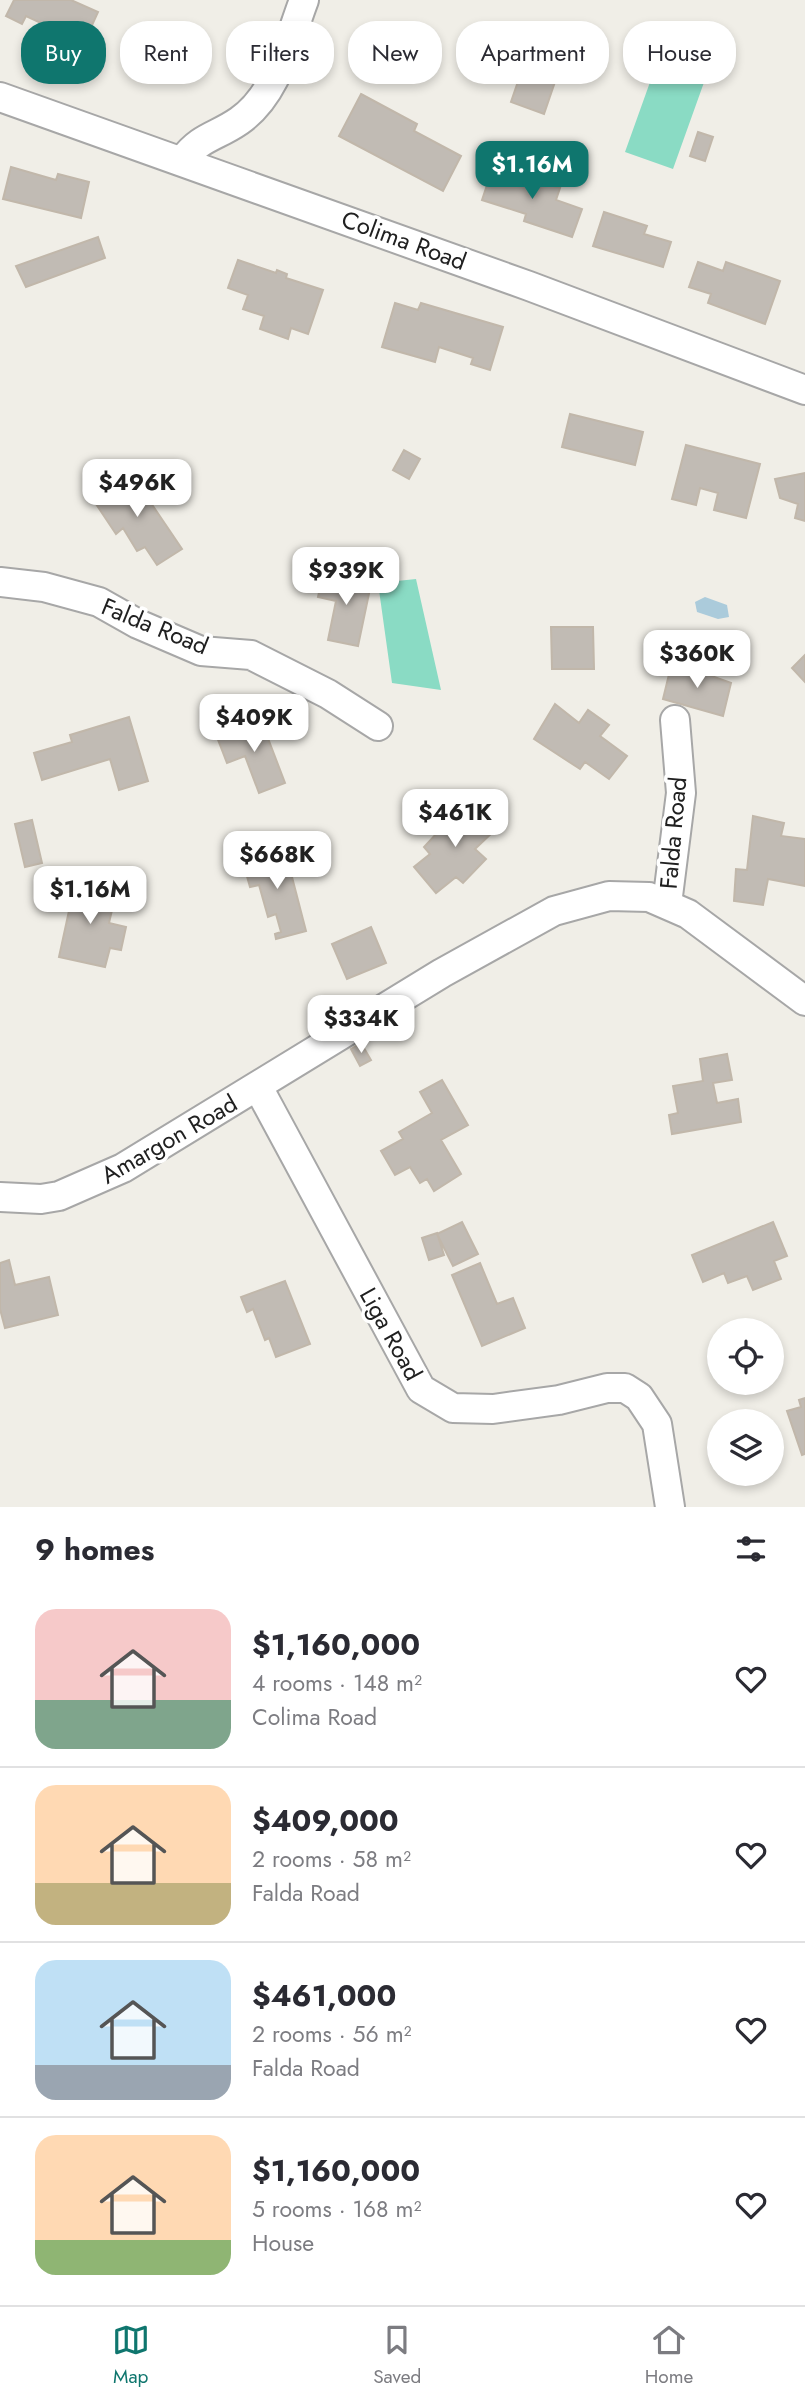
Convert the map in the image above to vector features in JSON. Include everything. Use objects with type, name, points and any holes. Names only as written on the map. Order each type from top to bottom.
[{"type":"street","points":[[183,160],[194,144],[239,122],[264,99],[304,0]]},
{"type":"street","name":"Colima Road","points":[[0,97],[183,160],[696,347],[805,390]]},
{"type":"street","name":"Falda Road","points":[[0,582],[44,587],[99,602],[138,624],[201,651],[251,655],[328,694],[378,726]]},
{"type":"street","name":"Falda Road","points":[[667,904],[681,793],[675,720]]},
{"type":"street","name":"Falda Road","points":[[326,1043],[442,973],[554,911],[610,896],[649,897],[688,914],[805,1001]]},
{"type":"street","name":"Amargon Road","points":[[0,1197],[41,1199],[59,1196],[123,1168],[326,1043]]},
{"type":"street","name":"Liga Road","points":[[258,1087],[421,1389],[453,1408],[493,1409],[559,1401],[607,1388],[625,1388],[639,1397],[657,1424],[670,1507]]},
{"type":"green space","points":[[649,84],[703,84],[673,169],[625,152]]},
{"type":"green space","points":[[416,579],[441,690],[392,683],[378,583]]},
{"type":"water","points":[[705,597],[727,605],[729,617],[718,619],[697,612],[695,602]]},
{"type":"building","points":[[14,0],[71,0],[98,12],[94,21],[37,21],[26,16],[21,24],[6,16]]},
{"type":"building","points":[[517,84],[554,84],[544,114],[511,102]]},
{"type":"building","points":[[361,94],[417,124],[414,131],[461,156],[443,191],[339,136]]},
{"type":"building","points":[[698,132],[713,137],[705,161],[690,156]]},
{"type":"building","points":[[11,167],[56,180],[58,174],[89,182],[81,218],[3,199]]},
{"type":"building","points":[[493,167],[560,188],[556,200],[582,209],[572,237],[524,221],[526,214],[482,200]]},
{"type":"building","points":[[604,212],[647,226],[644,234],[671,242],[663,267],[593,246]]},
{"type":"building","points":[[98,237],[105,258],[26,287],[16,266]]},
{"type":"building","points":[[238,260],[276,273],[277,270],[287,274],[286,278],[323,290],[308,334],[291,328],[288,339],[260,329],[264,316],[243,309],[248,295],[228,288]]},
{"type":"building","points":[[698,262],[723,271],[726,262],[780,281],[765,324],[708,303],[711,294],[689,287]]},
{"type":"building","points":[[395,303],[418,310],[421,303],[503,327],[490,370],[471,364],[473,358],[439,347],[435,362],[382,347]]},
{"type":"building","points":[[570,414],[643,432],[635,465],[562,447]]},
{"type":"building","points":[[686,445],[760,464],[746,518],[714,510],[718,493],[700,488],[696,505],[672,499]]},
{"type":"building","points":[[404,450],[420,459],[409,479],[393,470]]},
{"type":"building","points":[[130,472],[182,549],[157,565],[145,547],[137,551],[123,528],[116,534],[94,501]]},
{"type":"building","points":[[805,473],[805,521],[795,518],[798,504],[780,498],[775,479]]},
{"type":"building","points":[[323,574],[371,584],[358,646],[328,640],[336,601],[318,597]]},
{"type":"building","points":[[551,627],[593,627],[594,669],[552,669]]},
{"type":"building","points":[[805,655],[805,682],[792,668]]},
{"type":"building","points":[[672,662],[731,683],[723,716],[663,699]]},
{"type":"building","points":[[555,704],[579,723],[588,710],[609,725],[600,736],[627,756],[609,779],[585,762],[580,769],[534,739]]},
{"type":"building","points":[[129,717],[148,781],[119,790],[110,759],[42,780],[34,753],[72,742],[70,735]]},
{"type":"building","points":[[261,720],[285,783],[259,793],[245,756],[227,763],[217,737]]},
{"type":"building","points":[[466,802],[495,830],[475,849],[486,859],[463,883],[456,877],[436,893],[414,867],[430,854],[424,847]]},
{"type":"building","points":[[753,816],[784,823],[781,836],[805,839],[805,886],[768,879],[763,905],[734,901],[736,869],[747,870]]},
{"type":"building","points":[[32,820],[42,863],[25,867],[15,824]]},
{"type":"building","points":[[285,850],[306,931],[276,939],[275,934],[281,932],[276,914],[268,917],[259,885],[250,887],[243,862]]},
{"type":"building","points":[[99,876],[112,910],[109,923],[126,927],[121,950],[110,948],[105,967],[59,957],[72,897],[68,888]]},
{"type":"building","points":[[371,927],[386,963],[347,979],[332,944]]},
{"type":"building","points":[[361,1043],[371,1060],[360,1066],[351,1049]]},
{"type":"building","points":[[727,1054],[732,1080],[713,1083],[717,1103],[738,1099],[741,1122],[672,1134],[669,1115],[678,1113],[673,1086],[703,1081],[700,1059]]},
{"type":"building","points":[[442,1080],[468,1125],[441,1140],[461,1174],[434,1191],[427,1179],[420,1183],[410,1167],[395,1175],[381,1151],[403,1139],[399,1132],[432,1113],[420,1092]]},
{"type":"building","points":[[462,1222],[478,1254],[453,1266],[437,1234]]},
{"type":"building","points":[[773,1222],[787,1256],[774,1261],[781,1279],[753,1290],[747,1276],[728,1283],[724,1273],[703,1282],[692,1255]]},
{"type":"building","points":[[437,1233],[444,1255],[429,1260],[422,1238]]},
{"type":"building","points":[[9,1260],[15,1285],[49,1277],[58,1315],[5,1328],[0,1309],[0,1263]]},
{"type":"building","points":[[480,1263],[497,1304],[513,1298],[525,1328],[482,1346],[452,1275]]},
{"type":"building","points":[[285,1281],[310,1344],[276,1357],[269,1338],[265,1340],[253,1309],[247,1312],[241,1297]]},
{"type":"building","points":[[805,1398],[805,1454],[802,1455],[787,1411],[801,1407],[799,1400]]}]
